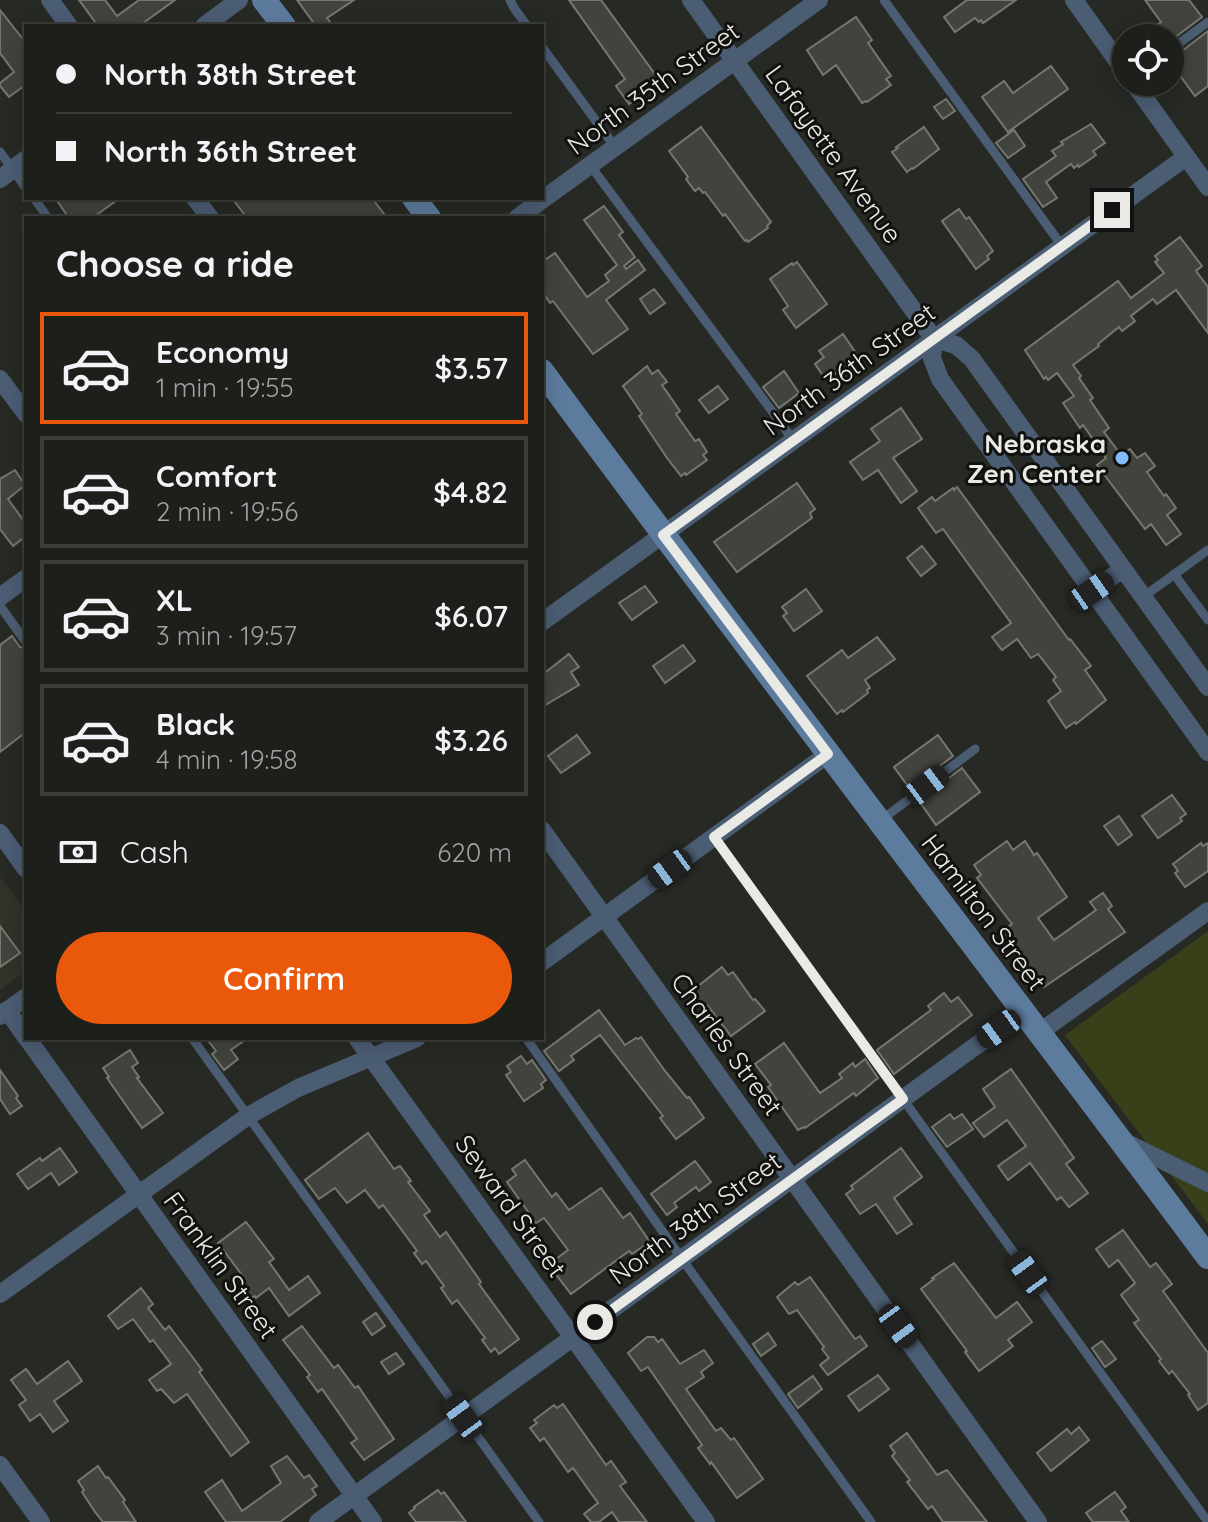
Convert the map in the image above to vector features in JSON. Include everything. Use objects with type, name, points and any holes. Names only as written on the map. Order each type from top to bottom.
[{"type":"main road","points":[[264,0],[282,24]]},
{"type":"main road","name":"Hamilton Street","points":[[544,374],[1208,1257]]},
{"type":"street","points":[[50,0],[68,24]]},
{"type":"street","points":[[207,24],[239,0]]},
{"type":"street","name":"Lafayette Avenue","points":[[691,0],[934,339],[956,345],[972,359],[1143,597],[1206,679]]},
{"type":"street","name":"North 35th Street","points":[[544,198],[819,0]]},
{"type":"street","points":[[1074,0],[1112,53]]},
{"type":"street","points":[[1143,96],[1208,187]]},
{"type":"street","name":"North 36th Street","points":[[544,621],[1186,157]]},
{"type":"street","name":"North 35th Street","points":[[520,216],[542,200]]},
{"type":"street","name":"Lafayette Avenue","points":[[934,339],[932,358],[940,379],[1208,752]]},
{"type":"street","points":[[0,379],[24,411]]},
{"type":"street","points":[[1092,591],[1123,569]]},
{"type":"street","points":[[0,597],[24,579]]},
{"type":"street","points":[[544,961],[828,754]]},
{"type":"street","points":[[0,833],[24,866]]},
{"type":"street","name":"Charles Street","points":[[544,833],[1038,1522]]},
{"type":"street","points":[[1040,1032],[1208,911]]},
{"type":"street","points":[[4,1013],[24,998]]},
{"type":"street","name":"North 38th Street","points":[[318,1522],[1024,1011]]},
{"type":"street","name":"Franklin Street","points":[[4,1013],[24,1035]]},
{"type":"street","name":"Franklin Street","points":[[28,1040],[373,1522]]},
{"type":"street","name":"Seward Street","points":[[358,1040],[706,1522]]},
{"type":"street","points":[[0,1294],[248,1116],[298,1088],[412,1040]]},
{"type":"street","points":[[1121,1140],[1208,1183]]},
{"type":"street","points":[[0,1465],[41,1522]]},
{"type":"lane","points":[[510,0],[526,24]]},
{"type":"lane","points":[[884,0],[1062,246]]},
{"type":"lane","points":[[1184,40],[1208,22]]},
{"type":"lane","points":[[544,50],[615,147]]},
{"type":"lane","points":[[0,152],[13,169]]},
{"type":"lane","points":[[590,165],[794,441]]},
{"type":"lane","points":[[1143,597],[1208,550]]},
{"type":"lane","points":[[1174,574],[1208,620]]},
{"type":"lane","points":[[0,606],[24,639]]},
{"type":"lane","points":[[880,821],[975,749]]},
{"type":"lane","points":[[714,837],[1208,1522]]},
{"type":"lane","points":[[193,1040],[539,1522]]},
{"type":"lane","points":[[527,1040],[871,1522]]},
{"type":"shaded area","points":[[0,877],[24,909],[24,972],[0,990]]},
{"type":"green space","points":[[1208,931],[1208,1224],[1065,1035]]},
{"type":"building","points":[[79,0],[105,0],[117,16],[139,0],[175,0],[142,24],[97,24]]},
{"type":"building","points":[[297,0],[354,0],[327,18],[332,24],[315,24]]},
{"type":"building","points":[[569,0],[601,0],[660,81],[629,104],[616,86],[625,79]]},
{"type":"building","points":[[967,0],[1016,0],[983,23],[975,18],[955,32],[944,17]]},
{"type":"building","points":[[1145,0],[1189,0],[1202,17],[1184,30],[1184,24],[1158,24],[1161,22]]},
{"type":"building","points":[[0,10],[24,40],[24,86],[9,97],[0,83],[14,72],[0,53]]},
{"type":"building","points":[[856,17],[872,40],[868,43],[891,76],[886,79],[891,85],[862,103],[836,65],[823,75],[807,50]]},
{"type":"building","points":[[1208,31],[1208,86],[1195,96],[1184,81],[1184,49]]},
{"type":"building","points":[[1051,66],[1068,89],[1008,132],[982,97],[1004,81],[1013,93]]},
{"type":"building","points":[[946,99],[955,111],[943,119],[934,107]]},
{"type":"building","points":[[1091,124],[1105,143],[1093,151],[1096,155],[1079,167],[1074,168],[1071,164],[1046,182],[1057,198],[1043,207],[1023,179],[1056,156],[1052,151],[1063,144],[1061,142]]},
{"type":"building","points":[[701,127],[771,222],[768,228],[748,242],[705,192],[699,188],[695,191],[669,151]]},
{"type":"building","points":[[924,127],[939,149],[907,172],[892,152]]},
{"type":"building","points":[[1014,130],[1025,146],[1008,158],[996,143]]},
{"type":"building","points":[[56,200],[117,200],[95,216],[68,216]]},
{"type":"building","points":[[234,200],[374,200],[386,216],[246,216]]},
{"type":"building","points":[[604,206],[623,232],[619,235],[635,257],[624,266],[626,269],[638,260],[645,270],[606,300],[628,329],[593,354],[553,301],[550,303],[544,294],[544,261],[555,253],[587,297],[609,281],[605,275],[617,265],[584,220]]},
{"type":"building","points":[[959,209],[966,219],[969,217],[993,251],[987,256],[989,259],[976,269],[942,221]]},
{"type":"building","points":[[1180,237],[1202,266],[1196,271],[1208,287],[1208,333],[1176,290],[1157,304],[1153,299],[1131,316],[1135,321],[1122,331],[1119,327],[1073,365],[1093,398],[1090,400],[1109,428],[1104,432],[1121,455],[1130,449],[1137,458],[1145,453],[1155,466],[1147,472],[1176,508],[1167,515],[1181,534],[1166,545],[1151,524],[1145,529],[1097,465],[1106,458],[1063,403],[1074,396],[1057,373],[1048,380],[1046,377],[1044,379],[1025,350],[1118,281],[1131,298],[1164,273],[1155,262],[1158,260],[1155,256]]},
{"type":"building","points":[[797,262],[827,304],[796,328],[783,310],[788,306],[770,279]]},
{"type":"building","points":[[654,289],[665,303],[650,314],[640,299]]},
{"type":"building","points":[[843,334],[858,356],[836,374],[833,370],[824,377],[815,364],[824,357],[819,351]]},
{"type":"building","points":[[647,366],[652,374],[658,370],[667,382],[662,385],[680,411],[676,414],[707,452],[703,455],[707,460],[686,475],[681,476],[667,458],[623,386]]},
{"type":"building","points":[[784,371],[799,393],[779,408],[763,387]]},
{"type":"building","points":[[718,386],[728,399],[709,413],[699,400]]},
{"type":"building","points":[[901,408],[922,439],[893,458],[917,491],[901,503],[878,470],[863,480],[850,462],[880,441],[871,429]]},
{"type":"building","points":[[15,470],[24,484],[8,499],[24,521],[24,538],[13,546],[0,529],[0,479]]},
{"type":"building","points":[[797,483],[815,509],[810,513],[812,518],[737,572],[714,542]]},
{"type":"building","points":[[957,487],[1091,666],[1085,670],[1106,700],[1076,724],[1066,728],[1048,701],[1061,691],[1053,680],[1056,677],[1038,654],[1031,658],[1017,639],[1002,650],[992,637],[1011,623],[943,529],[936,533],[918,508],[932,497],[935,501]]},
{"type":"building","points":[[922,546],[936,564],[921,576],[907,558]]},
{"type":"building","points":[[645,586],[657,602],[632,620],[619,603]]},
{"type":"building","points":[[806,589],[822,611],[794,631],[783,616],[787,613],[782,607]]},
{"type":"building","points":[[12,636],[24,648],[24,734],[0,752],[0,645]]},
{"type":"building","points":[[877,637],[895,659],[865,680],[870,688],[868,693],[837,714],[807,676],[842,650],[848,658]]},
{"type":"building","points":[[683,645],[695,661],[665,683],[653,666]]},
{"type":"building","points":[[569,654],[579,667],[571,672],[579,685],[544,706],[544,673]]},
{"type":"building","points":[[577,735],[590,753],[561,773],[548,756]]},
{"type":"building","points":[[938,735],[953,756],[910,789],[894,767]]},
{"type":"building","points":[[962,768],[980,792],[936,825],[919,801]]},
{"type":"building","points":[[1172,795],[1186,814],[1180,818],[1182,821],[1158,838],[1142,816]]},
{"type":"building","points":[[1119,816],[1132,835],[1118,845],[1104,826]]},
{"type":"building","points":[[1007,841],[1013,850],[1025,841],[1067,897],[1038,918],[1054,940],[1096,910],[1090,902],[1103,893],[1112,906],[1108,909],[1125,932],[1044,987],[1002,931],[1012,924],[977,878],[981,875],[974,865]]},
{"type":"building","points":[[1201,843],[1203,846],[1208,843],[1208,871],[1185,887],[1173,864]]},
{"type":"building","points":[[0,926],[20,953],[0,967]]},
{"type":"building","points":[[722,967],[728,975],[733,972],[765,1011],[731,1036],[692,991]]},
{"type":"building","points":[[944,993],[951,1002],[958,997],[972,1015],[894,1074],[877,1050],[931,1010],[928,1006]]},
{"type":"building","points":[[599,1010],[625,1045],[641,1037],[704,1118],[676,1139],[660,1118],[663,1116],[600,1035],[571,1056],[574,1060],[559,1071],[544,1051]]},
{"type":"building","points":[[208,1040],[245,1040],[231,1050],[238,1059],[224,1070],[212,1054],[216,1051]]},
{"type":"building","points":[[784,1043],[820,1093],[842,1078],[839,1074],[853,1063],[855,1067],[865,1059],[878,1078],[856,1096],[854,1093],[798,1130],[755,1064]]},
{"type":"building","points":[[130,1050],[138,1063],[132,1067],[137,1078],[163,1113],[142,1128],[103,1068]]},
{"type":"building","points":[[521,1056],[527,1064],[532,1060],[546,1080],[541,1084],[543,1088],[524,1101],[506,1075],[511,1072],[507,1066]]},
{"type":"building","points":[[1011,1069],[1074,1158],[1066,1164],[1088,1193],[1069,1207],[1061,1197],[1057,1200],[1030,1163],[1008,1180],[998,1166],[1026,1146],[1007,1120],[984,1137],[973,1123],[995,1107],[983,1089]]},
{"type":"building","points":[[0,1070],[22,1106],[10,1114],[0,1099]]},
{"type":"building","points":[[950,1114],[954,1119],[962,1114],[973,1129],[947,1147],[932,1127]]},
{"type":"building","points":[[368,1133],[394,1169],[400,1166],[411,1181],[408,1182],[430,1211],[424,1215],[440,1237],[446,1232],[519,1339],[499,1354],[495,1348],[491,1352],[482,1340],[485,1338],[457,1300],[452,1304],[441,1288],[444,1286],[426,1261],[422,1264],[414,1253],[417,1251],[383,1205],[379,1208],[365,1190],[347,1203],[335,1188],[319,1199],[305,1180]]},
{"type":"building","points":[[60,1148],[77,1172],[59,1185],[51,1173],[28,1189],[17,1174]]},
{"type":"building","points":[[901,1148],[922,1177],[894,1198],[912,1224],[897,1234],[876,1204],[860,1214],[846,1194],[853,1189],[851,1186]]},
{"type":"building","points":[[525,1160],[552,1197],[556,1193],[569,1210],[601,1188],[623,1218],[630,1213],[650,1242],[632,1254],[629,1251],[571,1294],[551,1268],[558,1262],[556,1259],[568,1250],[544,1218],[536,1223],[507,1182],[516,1175],[512,1169]]},
{"type":"building","points":[[695,1161],[711,1182],[699,1191],[696,1187],[674,1203],[677,1207],[667,1215],[651,1194]]},
{"type":"building","points":[[246,1222],[274,1259],[269,1262],[289,1290],[308,1276],[320,1293],[289,1316],[269,1288],[256,1298],[251,1298],[241,1285],[245,1279],[218,1243]]},
{"type":"building","points":[[1123,1230],[1150,1267],[1156,1263],[1172,1284],[1163,1291],[1208,1353],[1208,1403],[1198,1410],[1190,1394],[1172,1371],[1169,1374],[1134,1323],[1139,1320],[1121,1295],[1135,1283],[1118,1260],[1109,1267],[1096,1249]]},
{"type":"building","points":[[954,1263],[996,1318],[1017,1302],[1032,1322],[1008,1340],[1013,1346],[979,1371],[921,1289]]},
{"type":"building","points":[[810,1277],[855,1339],[860,1336],[867,1346],[828,1375],[820,1365],[829,1358],[822,1349],[824,1347],[797,1310],[789,1314],[777,1297],[795,1282],[798,1285]]},
{"type":"building","points":[[141,1288],[153,1304],[148,1308],[165,1330],[169,1326],[191,1355],[202,1370],[199,1372],[249,1442],[231,1456],[187,1394],[174,1403],[161,1389],[157,1391],[149,1380],[171,1364],[153,1340],[150,1342],[133,1319],[118,1329],[108,1316]]},
{"type":"building","points":[[376,1313],[385,1326],[372,1335],[363,1322]]},
{"type":"building","points":[[302,1326],[334,1368],[338,1365],[355,1388],[358,1386],[394,1439],[364,1460],[351,1443],[357,1439],[322,1389],[318,1392],[307,1377],[310,1375],[283,1340]]},
{"type":"building","points":[[768,1333],[776,1345],[761,1356],[753,1344]]},
{"type":"building","points":[[647,1337],[654,1337],[658,1342],[662,1339],[680,1364],[704,1350],[713,1363],[701,1372],[704,1377],[686,1389],[716,1431],[721,1428],[731,1440],[734,1438],[763,1479],[737,1498],[698,1448],[702,1445],[648,1367],[641,1371],[628,1353]]},
{"type":"building","points":[[1102,1341],[1116,1359],[1105,1367],[1092,1348]]},
{"type":"building","points":[[396,1353],[404,1364],[389,1374],[381,1362]]},
{"type":"building","points":[[68,1361],[82,1381],[54,1401],[68,1421],[53,1432],[40,1414],[30,1421],[19,1405],[26,1400],[11,1380],[26,1369],[37,1384]]},
{"type":"building","points":[[878,1375],[889,1389],[859,1411],[848,1396]]},
{"type":"building","points":[[813,1376],[822,1389],[798,1408],[788,1394]]},
{"type":"building","points":[[563,1404],[606,1465],[611,1461],[626,1482],[620,1486],[647,1522],[619,1522],[612,1512],[599,1522],[591,1522],[584,1514],[598,1503],[573,1468],[568,1472],[544,1438],[540,1441],[530,1428],[537,1423],[534,1420],[554,1405],[557,1408]]},
{"type":"building","points":[[1079,1427],[1089,1440],[1051,1471],[1037,1453],[1067,1429],[1071,1434]]},
{"type":"building","points":[[907,1433],[937,1475],[947,1470],[987,1522],[943,1522],[932,1506],[928,1509],[892,1456],[895,1453],[890,1446]]},
{"type":"building","points":[[287,1456],[304,1478],[309,1475],[317,1486],[312,1489],[316,1495],[280,1522],[226,1522],[205,1492],[222,1480],[242,1511],[281,1483],[271,1466]]},
{"type":"building","points":[[98,1466],[125,1500],[123,1502],[136,1522],[103,1522],[95,1512],[78,1481]]},
{"type":"building","points":[[438,1490],[441,1494],[444,1492],[466,1522],[416,1522],[409,1513]]},
{"type":"building","points":[[1115,1492],[1126,1507],[1121,1511],[1129,1522],[1093,1522],[1086,1513]]},
{"type":"place","name":"Nebraska Zen Center","points":[[1122,458]]},
{"type":"route","points":[[595,1322],[903,1099],[714,837],[828,754],[663,535],[1112,210]]}]
